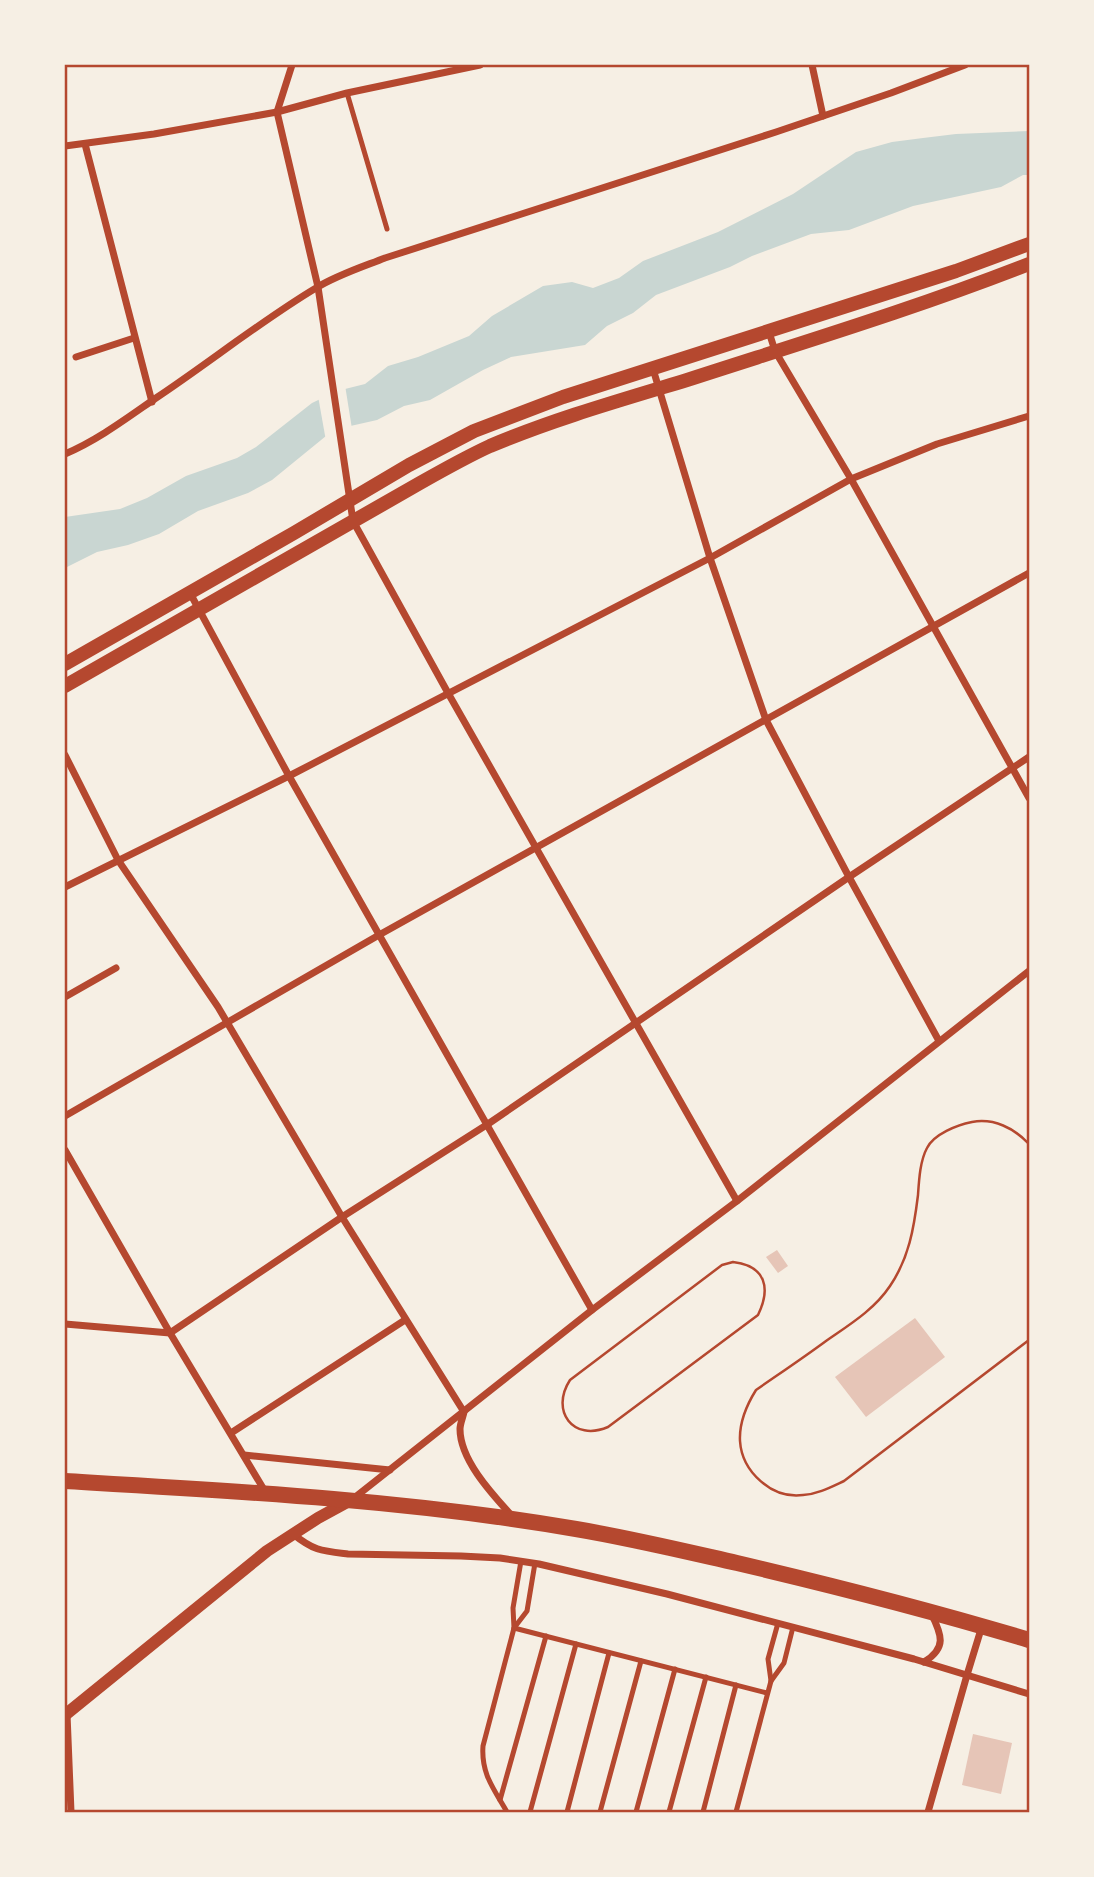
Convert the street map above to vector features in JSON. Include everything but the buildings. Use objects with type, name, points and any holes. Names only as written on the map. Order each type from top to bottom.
[{"type":"main road","points":[[65,664],[409,465],[474,431],[527,410],[956,271],[1029,244]]},
{"type":"main road","points":[[65,686],[458,461],[488,447],[546,425],[968,287],[1029,264]]},
{"type":"main road","points":[[65,1481],[352,1500],[514,1519],[637,1540],[814,1581],[1029,1640]]},
{"type":"street","points":[[292,65],[276,112],[318,287],[353,521],[448,694],[737,1201]]},
{"type":"street","points":[[65,146],[154,134],[276,112],[347,93],[480,65]]},
{"type":"street","points":[[812,65],[823,116]]},
{"type":"street","points":[[65,454],[142,410],[266,320],[340,276],[385,258],[823,116],[965,65]]},
{"type":"street","points":[[85,144],[152,402]]},
{"type":"street","points":[[769,331],[775,351],[851,479],[1029,798]]},
{"type":"street","points":[[76,357],[134,338]]},
{"type":"street","points":[[653,368],[710,558],[766,720],[939,1041]]},
{"type":"street","points":[[65,887],[289,776],[710,558],[851,479],[937,444],[1029,416]]},
{"type":"street","points":[[65,1116],[379,935],[1029,573]]},
{"type":"street","points":[[190,593],[289,776],[592,1310]]},
{"type":"street","points":[[65,755],[118,860],[227,1023],[342,1217],[464,1412],[460,1430],[465,1451],[477,1475],[514,1519]]},
{"type":"street","points":[[65,1324],[170,1333],[342,1217],[488,1124],[1029,757]]},
{"type":"street","points":[[65,997],[116,968]]},
{"type":"street","points":[[71,1812],[66,1714],[267,1551],[352,1500],[1029,971]]},
{"type":"street","points":[[65,1150],[266,1493]]},
{"type":"street","points":[[231,1433],[405,1320]]},
{"type":"street","points":[[244,1455],[391,1470]]},
{"type":"street","points":[[293,1534],[310,1548],[324,1552],[500,1558],[535,1563],[778,1623],[1029,1694]]},
{"type":"street","points":[[923,1662],[935,1656],[939,1648],[938,1627],[931,1611]]},
{"type":"street","points":[[928,1812],[982,1626]]},
{"type":"lane","points":[[347,93],[387,229]]},
{"type":"lane","points":[[507,1812],[485,1775],[482,1759],[483,1746],[514,1628],[513,1608],[521,1561]]},
{"type":"lane","points":[[514,1628],[527,1611],[535,1563]]},
{"type":"lane","points":[[771,1681],[768,1659],[778,1623]]},
{"type":"lane","points":[[736,1812],[767,1693],[771,1681],[784,1663],[793,1627]]},
{"type":"lane","points":[[514,1628],[767,1693]]},
{"type":"lane","points":[[500,1800],[546,1636]]},
{"type":"lane","points":[[530,1812],[576,1644]]},
{"type":"lane","points":[[567,1812],[610,1653]]},
{"type":"lane","points":[[600,1812],[641,1661]]},
{"type":"lane","points":[[636,1812],[675,1669]]},
{"type":"lane","points":[[669,1812],[706,1677]]},
{"type":"lane","points":[[703,1812],[736,1685]]},
{"type":"path","points":[[1029,1144],[1009,1127],[976,1121],[933,1138],[926,1148],[922,1162],[911,1243],[903,1265],[889,1288],[867,1312],[756,1390],[741,1422],[740,1442],[743,1452],[754,1474],[772,1490],[801,1496],[826,1490],[844,1481],[1029,1340]]},
{"type":"path","points":[[733,1262],[744,1264],[759,1274],[766,1294],[758,1315],[608,1427],[587,1432],[569,1422],[563,1412],[562,1401],[570,1380],[721,1266],[733,1262]]},
{"type":"shaded area","points":[[1029,131],[1029,175],[1023,175],[1001,187],[913,206],[849,230],[811,234],[656,295],[633,313],[607,326],[585,345],[511,357],[430,400],[404,406],[377,420],[346,427],[326,436],[272,480],[248,493],[198,511],[159,534],[97,552],[65,568],[65,517],[120,509],[147,498],[186,476],[237,458],[256,447],[312,403],[337,391],[365,384],[388,366],[469,336],[492,316],[543,286],[572,282],[593,288],[619,278],[643,261],[718,232],[793,194],[856,152],[892,142],[923,138]]},
{"type":"pier","points":[[345,385],[352,429],[326,441],[318,396]]}]
